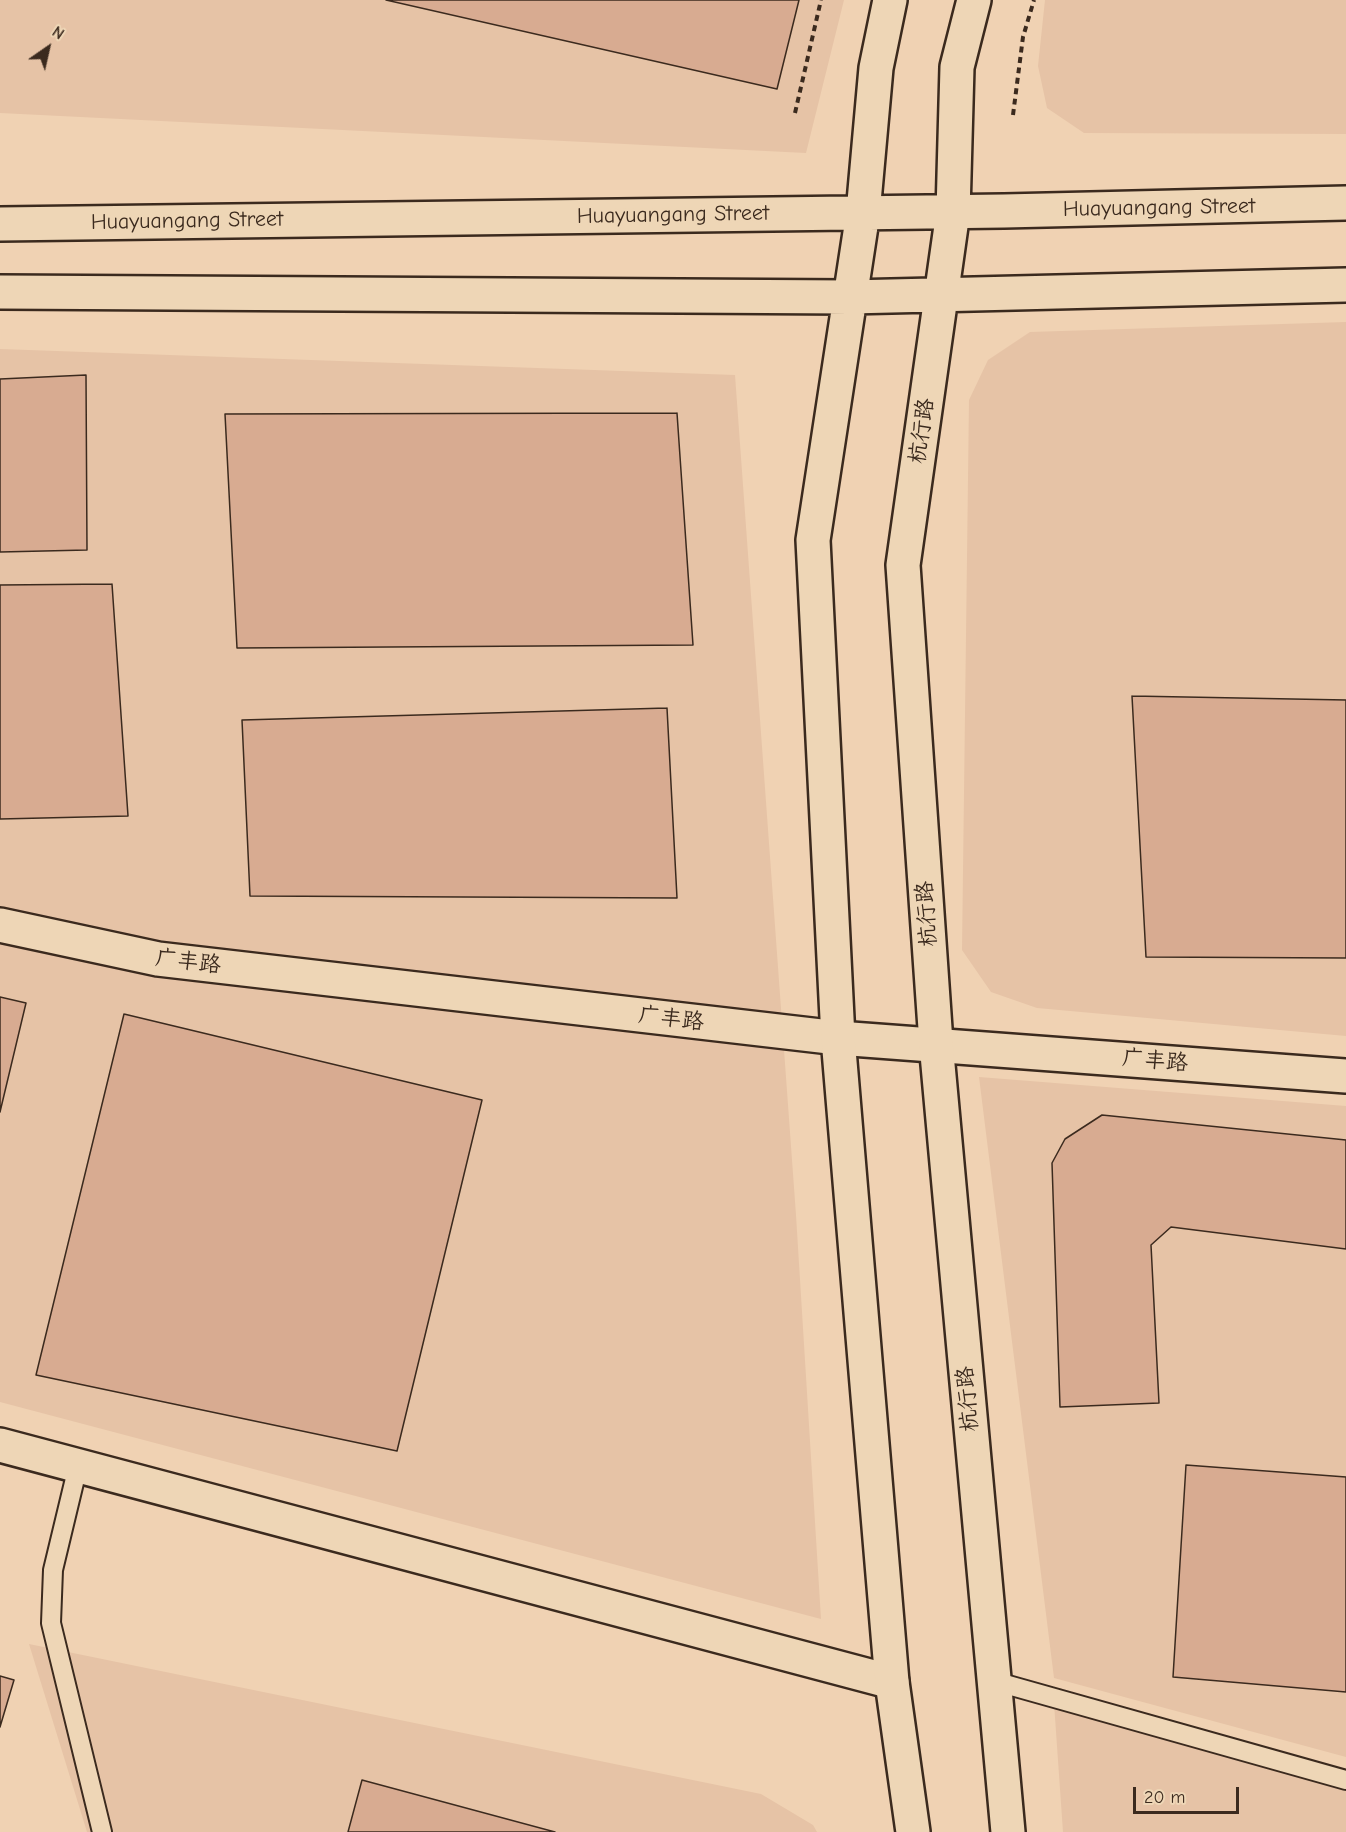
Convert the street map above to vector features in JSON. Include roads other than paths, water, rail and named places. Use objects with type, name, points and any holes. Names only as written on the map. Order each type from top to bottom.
[{"type":"street","points":[[890,0],[876,68],[863,213],[813,540],[838,1038],[892,1682],[913,1832]]},
{"type":"street","name":"杭行路","points":[[974,0],[957,67],[953,212],[903,565],[936,1044],[1008,1832]]},
{"type":"street","name":"Huayuangang Street","points":[[0,224],[953,212],[1346,203]]},
{"type":"street","points":[[0,292],[850,297],[1346,285]]},
{"type":"street","name":"广丰路","points":[[0,925],[158,959],[838,1038],[1346,1076]]},
{"type":"street","points":[[0,1445],[892,1682]]},
{"type":"lane","points":[[78,1466],[53,1570],[51,1623],[102,1832]]},
{"type":"lane","points":[[994,1681],[1346,1780]]}]
